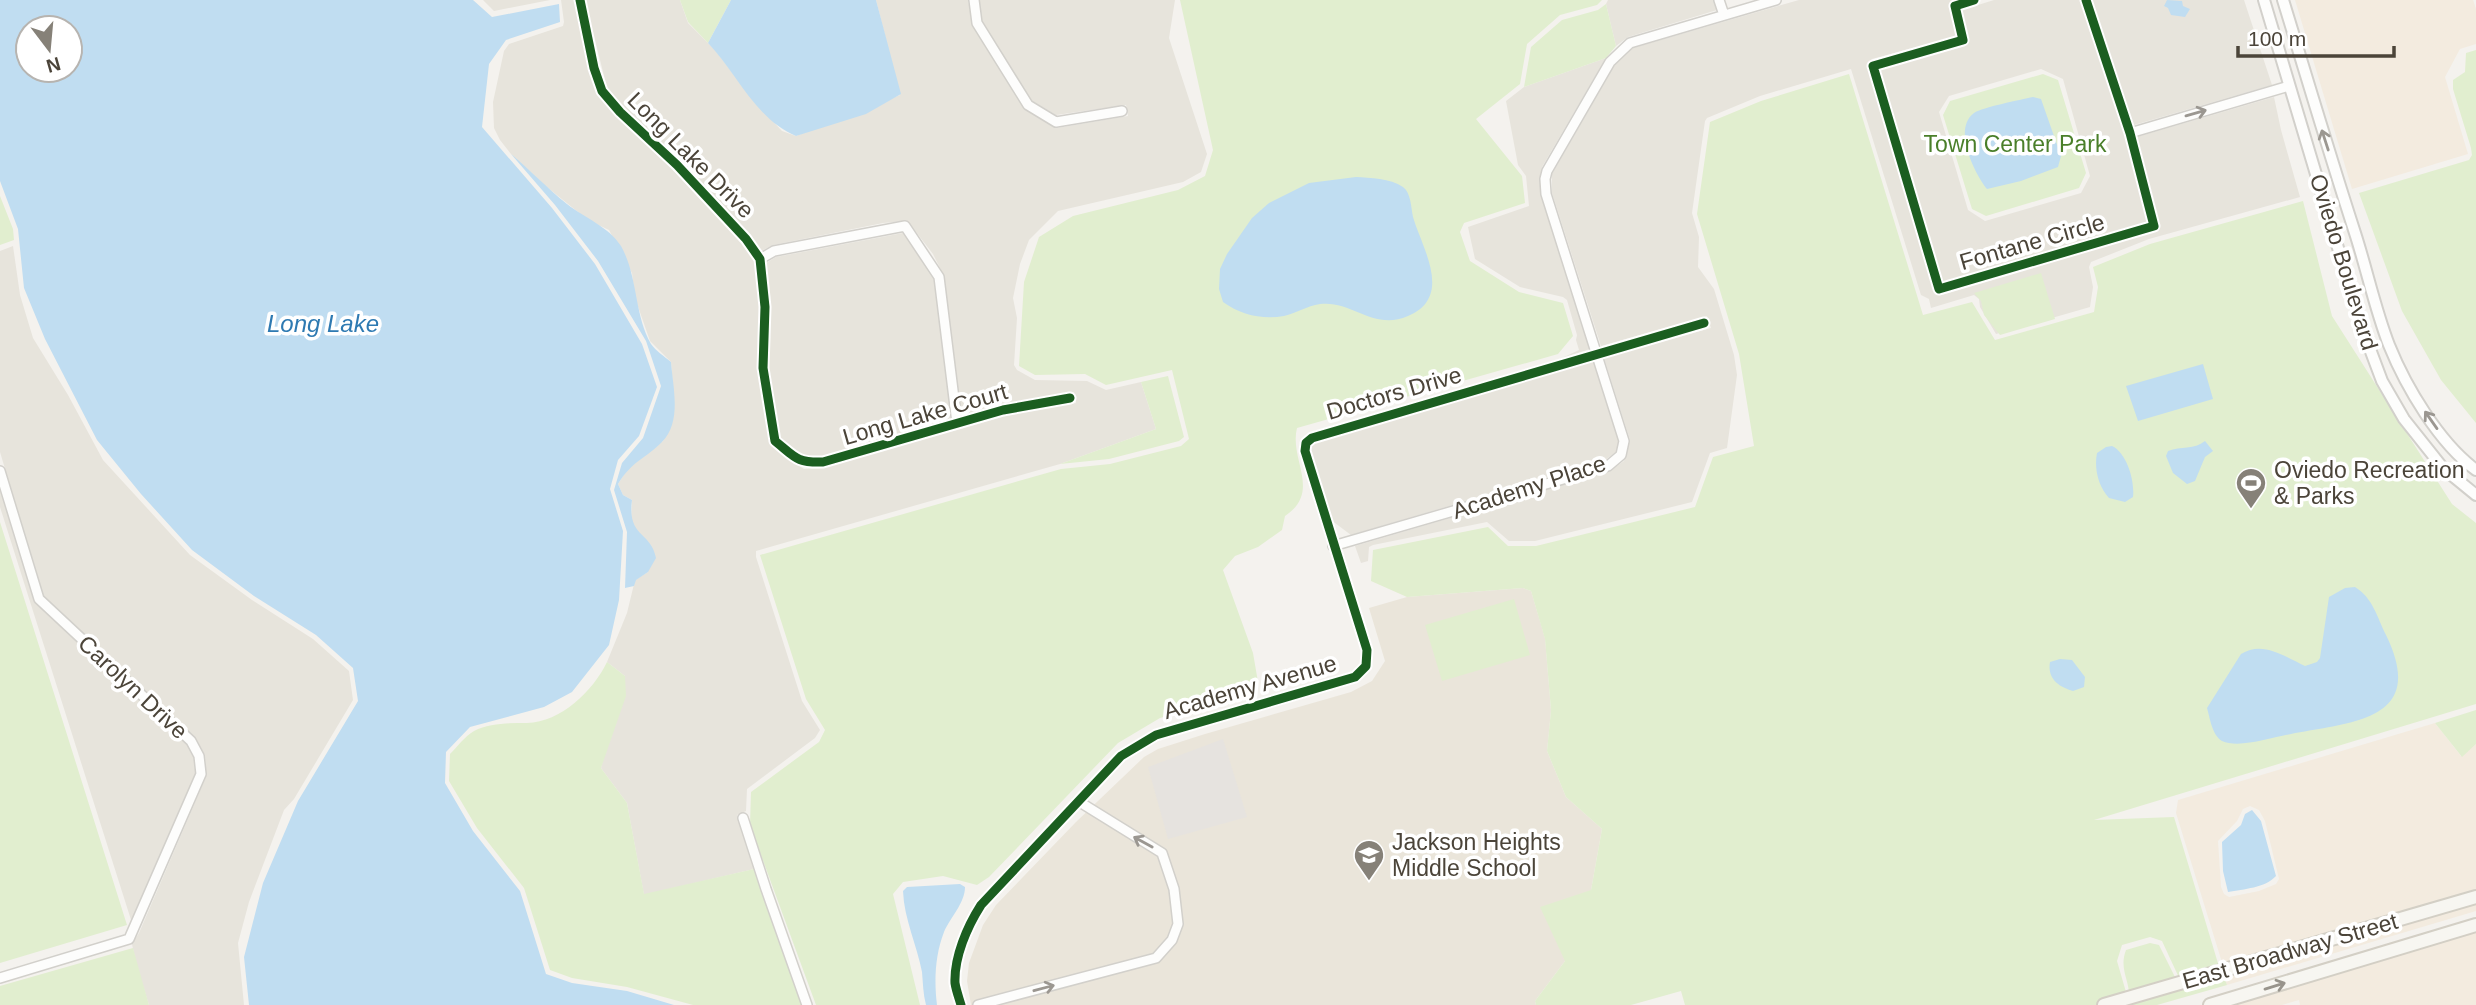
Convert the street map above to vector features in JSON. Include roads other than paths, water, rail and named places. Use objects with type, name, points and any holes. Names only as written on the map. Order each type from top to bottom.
[{"type":"main road","name":"East Broadway Street","points":[[2104,1005],[2476,897]]},
{"type":"main road","name":"East Broadway Street","points":[[2210,1005],[2476,925]]},
{"type":"street","name":"Long Lake Drive","points":[[580,0],[594,68],[602,91],[620,112],[677,165],[746,239],[760,259]]},
{"type":"street","points":[[974,0],[977,23],[1028,105],[1056,122],[1122,111]]},
{"type":"street","points":[[1719,0],[1724,15]]},
{"type":"street","points":[[1597,354],[1546,194],[1547,171],[1610,62],[1620,50],[1630,43],[1776,0]]},
{"type":"street","name":"Fontane Circle","points":[[1974,0],[1955,6],[1963,40],[1873,65],[1939,289],[2154,226],[2130,133],[2086,0]]},
{"type":"street","name":"Oviedo Boulevard","points":[[2264,0],[2362,330],[2382,381],[2404,419],[2443,468],[2476,495]]},
{"type":"street","name":"Oviedo Boulevard","points":[[2283,0],[2389,345],[2411,390],[2440,432],[2457,455],[2476,470]]},
{"type":"street","points":[[2130,133],[2289,86],[2296,69],[2298,51]]},
{"type":"street","points":[[760,259],[774,251],[905,226],[939,277],[957,423]]},
{"type":"street","name":"Long Lake Court","points":[[760,259],[765,307],[763,368],[775,441],[803,463],[823,462],[1003,410],[1070,398]]},
{"type":"street","name":"Doctors Drive","points":[[1333,546],[1305,451],[1306,443],[1312,438],[1704,323]]},
{"type":"street","name":"Academy Place","points":[[1333,546],[1608,466],[1621,456],[1625,441],[1597,354]]},
{"type":"street","name":"Carolyn Drive","points":[[0,471],[39,599],[191,741],[200,756],[201,774],[129,939],[0,978]]},
{"type":"street","name":"Academy Avenue","points":[[961,1005],[955,984],[962,943],[981,905],[1121,756],[1156,735],[1354,677],[1367,666],[1367,650],[1333,546]]},
{"type":"street","points":[[978,1005],[1156,958],[1172,940],[1178,924],[1177,913],[1174,889],[1162,853],[1078,801]]},
{"type":"street","points":[[743,818],[807,1005]]},
{"type":"water","name":"Long Lake","points":[[0,0],[473,0],[492,17],[559,4],[560,22],[506,40],[489,64],[482,127],[552,208],[595,264],[642,344],[657,387],[639,436],[618,460],[610,489],[623,531],[619,600],[609,645],[572,692],[544,707],[470,727],[446,752],[445,783],[473,831],[520,891],[546,974],[572,983],[627,991],[674,1005],[249,1005],[244,957],[263,883],[298,801],[358,701],[353,668],[316,635],[254,596],[192,550],[97,440],[45,339],[24,288],[18,229],[0,181]]},
{"type":"water","points":[[731,0],[876,0],[901,94],[866,114],[796,136],[782,129],[758,107],[708,43]]},
{"type":"water","points":[[2167,0],[2182,1],[2183,6],[2190,9],[2185,17],[2171,15],[2164,6]]},
{"type":"water","points":[[2033,97],[2041,99],[2061,156],[2058,167],[2021,181],[1987,189],[1968,151],[1965,130],[1968,120],[1974,113],[1993,106]]},
{"type":"water","points":[[511,154],[567,204],[616,239],[630,270],[651,344],[671,362],[675,404],[668,434],[656,448],[628,470],[618,484],[623,495],[632,500],[633,521],[653,549],[656,558],[648,572],[636,580],[634,586],[625,588],[627,532],[614,490],[622,463],[643,438],[661,386],[646,341],[598,261]]},
{"type":"water","points":[[1356,177],[1392,182],[1403,187],[1408,193],[1431,271],[1429,297],[1422,308],[1395,320],[1373,318],[1332,304],[1315,305],[1284,316],[1260,317],[1223,302],[1219,289],[1220,269],[1252,218],[1269,203],[1309,183]]},
{"type":"water","points":[[2203,364],[2213,399],[2138,421],[2126,386]]},
{"type":"water","points":[[2205,441],[2213,451],[2205,457],[2195,481],[2187,484],[2173,473],[2166,456],[2168,451],[2196,446]]},
{"type":"water","points":[[2112,446],[2126,461],[2131,476],[2133,497],[2125,502],[2109,498],[2098,477],[2097,453]]},
{"type":"water","points":[[2355,587],[2374,608],[2396,663],[2397,685],[2390,701],[2377,712],[2337,726],[2247,743],[2222,741],[2216,735],[2207,708],[2241,654],[2249,650],[2266,649],[2305,666],[2317,662],[2320,658],[2329,597],[2345,588]]},
{"type":"water","points":[[2072,660],[2085,677],[2084,687],[2073,691],[2052,678],[2050,662]]},
{"type":"water","points":[[2252,810],[2261,821],[2276,876],[2260,886],[2228,892],[2223,871],[2222,842],[2241,825],[2245,814]]},
{"type":"water","points":[[960,884],[965,887],[963,899],[944,932],[937,959],[937,1005],[926,1005],[922,972],[903,891],[907,887]]},
{"type":"place","name":"Oviedo Recreation & Parks","points":[[2251,510]]},
{"type":"place","name":"Jackson Heights Middle School","points":[[1369,882]]},
{"type":"park label","name":"Town Center Park","points":[[2015,144]]}]
